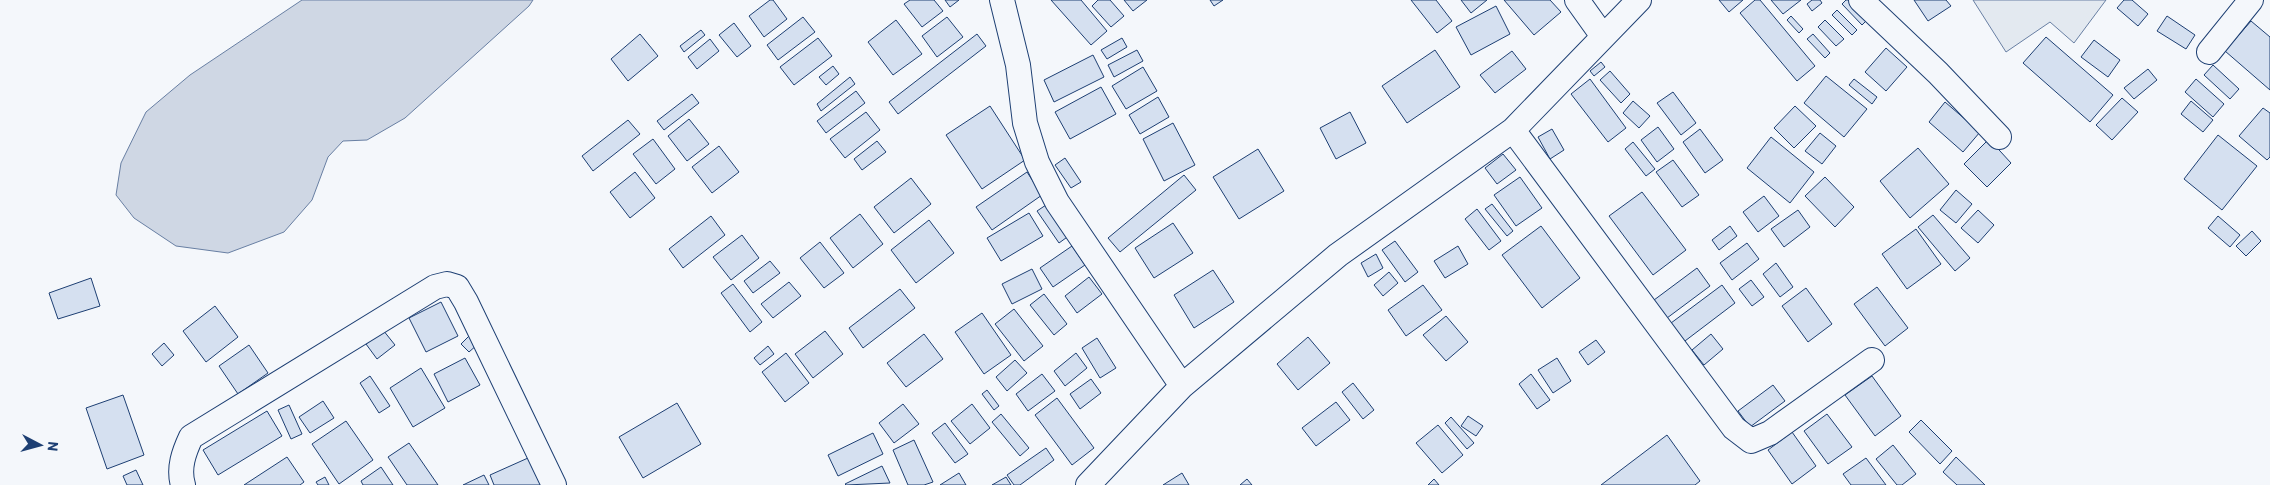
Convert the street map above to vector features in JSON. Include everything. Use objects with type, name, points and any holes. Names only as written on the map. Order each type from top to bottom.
[{"type":"street","points":[[1002,0],[1018,65],[1025,123],[1037,162],[1057,202],[1182,386]]},
{"type":"street","points":[[1577,0],[1602,35]]},
{"type":"street","points":[[1088,485],[1182,386],[1338,255],[1513,130],[1602,35],[1638,0]]},
{"type":"street","points":[[1862,0],[1938,73],[1999,137]]},
{"type":"street","points":[[2209,52],[2251,0]]},
{"type":"street","points":[[1513,130],[1734,428],[1752,441],[1770,433],[1872,360]]},
{"type":"street","points":[[183,485],[180,474],[184,451],[191,437],[435,286],[446,284],[457,286],[466,302],[554,485]]},
{"type":"shaded area","points":[[302,0],[533,0],[529,6],[405,118],[367,140],[343,141],[328,157],[312,200],[284,232],[228,253],[176,246],[134,218],[116,195],[121,163],[146,112],[190,75]]},
{"type":"shaded area","points":[[1973,0],[2106,0],[2074,43],[2050,22],[2006,52]]},
{"type":"building","points":[[770,0],[773,0],[787,19],[764,37],[749,16]]},
{"type":"building","points":[[910,0],[934,0],[943,11],[922,27],[904,4]]},
{"type":"building","points":[[945,0],[959,0],[950,7]]},
{"type":"building","points":[[1051,0],[1081,0],[1107,31],[1091,45]]},
{"type":"building","points":[[1098,0],[1110,0],[1124,16],[1111,27],[1092,6]]},
{"type":"building","points":[[1124,0],[1147,0],[1133,11]]},
{"type":"building","points":[[1210,0],[1223,0],[1214,6]]},
{"type":"building","points":[[1411,0],[1436,0],[1452,21],[1437,33]]},
{"type":"building","points":[[1461,0],[1487,0],[1471,13]]},
{"type":"building","points":[[1504,0],[1550,0],[1561,12],[1534,35]]},
{"type":"building","points":[[1719,0],[1743,0],[1729,12]]},
{"type":"building","points":[[1755,0],[1760,0],[1815,66],[1797,81],[1740,13]]},
{"type":"building","points":[[1771,0],[1801,0],[1783,14]]},
{"type":"building","points":[[1812,0],[1820,0],[1822,3],[1812,11],[1807,4]]},
{"type":"building","points":[[1846,0],[1852,0],[1869,18],[1862,25],[1842,4]]},
{"type":"building","points":[[1914,0],[1946,0],[1951,6],[1928,21]]},
{"type":"building","points":[[2124,0],[2132,0],[2148,14],[2138,26],[2117,8]]},
{"type":"building","points":[[1496,6],[1510,34],[1471,55],[1456,27]]},
{"type":"building","points":[[1837,10],[1857,30],[1852,35],[1832,15]]},
{"type":"building","points":[[1791,16],[1803,29],[1799,33],[1787,20]]},
{"type":"building","points":[[2167,16],[2195,35],[2186,49],[2157,31]]},
{"type":"building","points":[[803,17],[815,32],[778,60],[767,45]]},
{"type":"building","points":[[947,17],[963,37],[937,57],[922,36]]},
{"type":"building","points":[[896,20],[922,54],[893,75],[868,42]]},
{"type":"building","points":[[1825,20],[1844,39],[1836,46],[1818,27]]},
{"type":"building","points":[[2251,21],[2270,37],[2270,90],[2225,51]]},
{"type":"building","points":[[734,23],[751,46],[737,57],[719,35]]},
{"type":"building","points":[[701,30],[705,35],[684,52],[680,46]]},
{"type":"building","points":[[640,34],[658,56],[628,81],[611,59]]},
{"type":"building","points":[[977,34],[986,46],[898,114],[889,102]]},
{"type":"building","points":[[1813,34],[1830,53],[1825,58],[1807,39]]},
{"type":"building","points":[[2046,37],[2113,95],[2090,122],[2023,63]]},
{"type":"building","points":[[818,38],[832,56],[794,85],[780,67]]},
{"type":"building","points":[[1122,38],[1127,47],[1107,59],[1101,50]]},
{"type":"building","points":[[710,39],[719,51],[697,69],[688,57]]},
{"type":"building","points":[[2094,40],[2120,60],[2108,77],[2081,57]]},
{"type":"building","points":[[1886,48],[1907,67],[1886,91],[1865,72]]},
{"type":"building","points":[[1137,50],[1143,61],[1114,77],[1108,65]]},
{"type":"building","points":[[1435,50],[1460,87],[1407,123],[1382,86]]},
{"type":"building","points":[[1512,51],[1526,69],[1495,93],[1480,75]]},
{"type":"building","points":[[1093,55],[1104,77],[1054,102],[1044,80]]},
{"type":"building","points":[[1601,62],[1605,67],[1594,76],[1590,71]]},
{"type":"building","points":[[2213,65],[2239,89],[2230,99],[2204,75]]},
{"type":"building","points":[[833,66],[839,74],[826,85],[819,77]]},
{"type":"building","points":[[1143,67],[1157,91],[1126,109],[1112,86]]},
{"type":"building","points":[[2148,69],[2157,80],[2134,99],[2124,88]]},
{"type":"building","points":[[1610,71],[1630,94],[1621,103],[1600,80]]},
{"type":"building","points":[[1826,76],[1867,109],[1844,137],[1804,103]]},
{"type":"building","points":[[850,77],[855,84],[821,111],[817,104]]},
{"type":"building","points":[[1590,79],[1626,128],[1608,142],[1571,94]]},
{"type":"building","points":[[1854,79],[1877,97],[1872,104],[1849,85]]},
{"type":"building","points":[[2196,79],[2224,104],[2213,117],[2185,92]]},
{"type":"building","points":[[1101,87],[1116,114],[1070,139],[1055,112]]},
{"type":"building","points":[[856,91],[865,103],[826,133],[817,121]]},
{"type":"building","points":[[1673,92],[1696,123],[1681,135],[1657,103]]},
{"type":"building","points":[[692,94],[699,103],[664,130],[657,121]]},
{"type":"building","points":[[1158,97],[1169,117],[1140,134],[1129,115]]},
{"type":"building","points":[[2122,98],[2138,112],[2112,140],[2096,125]]},
{"type":"building","points":[[1633,101],[1650,116],[1639,128],[1623,113]]},
{"type":"building","points":[[2191,101],[2213,120],[2203,132],[2181,114]]},
{"type":"building","points":[[1945,102],[1980,132],[1963,152],[1929,122]]},
{"type":"building","points":[[990,106],[1025,160],[982,189],[946,135]]},
{"type":"building","points":[[1795,106],[1816,126],[1794,148],[1774,128]]},
{"type":"building","points":[[2263,108],[2270,113],[2270,157],[2267,160],[2239,136]]},
{"type":"building","points":[[866,112],[880,130],[845,158],[830,139]]},
{"type":"building","points":[[1350,112],[1366,143],[1336,159],[1320,128]]},
{"type":"building","points":[[689,119],[709,144],[687,161],[668,136]]},
{"type":"building","points":[[628,120],[640,134],[593,171],[582,156]]},
{"type":"building","points":[[1173,123],[1195,165],[1164,181],[1143,139]]},
{"type":"building","points":[[1658,127],[1674,149],[1657,162],[1641,140]]},
{"type":"building","points":[[1552,129],[1564,150],[1550,159],[1538,137]]},
{"type":"building","points":[[1700,129],[1723,160],[1705,173],[1683,142]]},
{"type":"building","points":[[1820,133],[1836,146],[1822,164],[1805,151]]},
{"type":"building","points":[[2218,135],[2257,166],[2222,210],[2184,179]]},
{"type":"building","points":[[1771,137],[1814,172],[1790,203],[1747,168]]},
{"type":"building","points":[[653,139],[675,169],[656,184],[633,154]]},
{"type":"building","points":[[1989,139],[2011,163],[1987,187],[1964,164]]},
{"type":"building","points":[[877,141],[886,152],[862,170],[854,159]]},
{"type":"building","points":[[1633,142],[1655,169],[1646,176],[1625,149]]},
{"type":"building","points":[[719,146],[739,172],[712,193],[692,167]]},
{"type":"building","points":[[1918,148],[1949,184],[1910,218],[1880,181]]},
{"type":"building","points":[[1258,149],[1284,191],[1239,219],[1213,177]]},
{"type":"building","points":[[1503,154],[1516,170],[1497,184],[1485,168]]},
{"type":"building","points":[[1065,158],[1081,182],[1071,188],[1055,165]]},
{"type":"building","points":[[1673,160],[1699,195],[1682,207],[1656,172]]},
{"type":"building","points":[[635,172],[655,198],[630,218],[610,192]]},
{"type":"building","points":[[1027,172],[1042,195],[992,230],[976,207]]},
{"type":"building","points":[[1184,175],[1196,190],[1120,252],[1108,238]]},
{"type":"building","points":[[1520,177],[1542,208],[1516,226],[1494,195]]},
{"type":"building","points":[[1825,177],[1854,207],[1835,227],[1805,196]]},
{"type":"building","points":[[911,178],[931,204],[894,233],[874,207]]},
{"type":"building","points":[[1956,190],[1972,204],[1956,223],[1940,210]]},
{"type":"building","points":[[1642,192],[1686,250],[1653,275],[1609,216]]},
{"type":"building","points":[[1764,196],[1779,216],[1758,232],[1743,212]]},
{"type":"building","points":[[1049,203],[1070,235],[1059,243],[1037,211]]},
{"type":"building","points":[[1492,204],[1513,231],[1507,236],[1485,209]]},
{"type":"building","points":[[1477,209],[1501,241],[1489,250],[1465,219]]},
{"type":"building","points":[[1798,210],[1810,227],[1784,247],[1771,229]]},
{"type":"building","points":[[1978,210],[1994,225],[1978,243],[1961,228]]},
{"type":"building","points":[[1029,213],[1043,236],[1001,261],[987,238]]},
{"type":"building","points":[[860,214],[883,244],[853,268],[830,238]]},
{"type":"building","points":[[1933,215],[1970,258],[1955,271],[1918,227]]},
{"type":"building","points":[[711,216],[725,235],[683,268],[669,249]]},
{"type":"building","points":[[2218,216],[2240,235],[2230,247],[2208,228]]},
{"type":"building","points":[[929,220],[954,253],[916,283],[891,250]]},
{"type":"building","points":[[1173,223],[1193,253],[1154,278],[1135,248]]},
{"type":"building","points":[[1541,226],[1580,278],[1542,308],[1502,255]]},
{"type":"building","points":[[1730,226],[1737,236],[1719,250],[1712,240]]},
{"type":"building","points":[[1916,229],[1941,264],[1907,289],[1882,254]]},
{"type":"building","points":[[2252,231],[2261,241],[2246,256],[2236,246]]},
{"type":"building","points":[[742,235],[759,258],[731,280],[713,257]]},
{"type":"building","points":[[1395,241],[1418,272],[1405,282],[1382,250]]},
{"type":"building","points":[[820,242],[844,273],[824,288],[800,258]]},
{"type":"building","points":[[1747,243],[1759,259],[1732,280],[1720,263]]},
{"type":"building","points":[[1072,246],[1085,265],[1053,287],[1040,268]]},
{"type":"building","points":[[1458,246],[1468,264],[1445,278],[1434,261]]},
{"type":"building","points":[[1376,254],[1383,268],[1368,277],[1361,263]]},
{"type":"building","points":[[770,261],[780,273],[753,293],[744,281]]},
{"type":"building","points":[[1776,263],[1793,287],[1780,297],[1763,274]]},
{"type":"building","points":[[1697,268],[1710,286],[1663,321],[1650,303]]},
{"type":"building","points":[[1032,269],[1042,289],[1012,304],[1002,284]]},
{"type":"building","points":[[1213,270],[1234,302],[1194,328],[1174,295]]},
{"type":"building","points":[[1389,272],[1398,283],[1383,296],[1374,285]]},
{"type":"building","points":[[1089,277],[1102,294],[1077,313],[1065,296]]},
{"type":"building","points":[[91,278],[100,306],[58,319],[49,293]]},
{"type":"building","points":[[1751,280],[1764,297],[1752,306],[1739,289]]},
{"type":"building","points":[[789,282],[801,296],[773,318],[761,304]]},
{"type":"building","points":[[733,284],[762,322],[750,332],[721,293]]},
{"type":"building","points":[[1423,285],[1442,310],[1406,336],[1388,310]]},
{"type":"building","points":[[1722,285],[1735,303],[1681,344],[1667,326]]},
{"type":"building","points":[[1877,287],[1908,328],[1885,346],[1854,304]]},
{"type":"building","points":[[1806,288],[1832,324],[1808,342],[1782,306]]},
{"type":"building","points":[[900,289],[915,308],[863,348],[849,328]]},
{"type":"building","points":[[1044,294],[1067,324],[1054,335],[1030,305]]},
{"type":"building","points":[[441,302],[458,336],[426,352],[409,318]]},
{"type":"building","points":[[215,306],[238,337],[206,362],[183,331]]},
{"type":"building","points":[[1014,309],[1043,346],[1024,361],[995,324]]},
{"type":"building","points":[[982,313],[1011,355],[984,374],[955,332]]},
{"type":"building","points":[[1446,316],[1468,342],[1446,361],[1423,335]]},
{"type":"building","points":[[383,330],[395,345],[377,359],[366,344]]},
{"type":"building","points":[[825,331],[843,354],[813,378],[795,354]]},
{"type":"building","points":[[924,334],[943,359],[906,387],[887,363]]},
{"type":"building","points":[[1711,334],[1723,349],[1704,365],[1692,350]]},
{"type":"building","points":[[470,335],[478,344],[469,352],[461,344]]},
{"type":"building","points":[[1308,337],[1330,363],[1298,390],[1277,364]]},
{"type":"building","points":[[1097,338],[1116,368],[1100,378],[1082,348]]},
{"type":"building","points":[[1596,340],[1605,352],[1588,365],[1579,352]]},
{"type":"building","points":[[164,343],[174,355],[162,366],[152,354]]},
{"type":"building","points":[[249,345],[268,373],[238,394],[219,366]]},
{"type":"building","points":[[768,346],[774,354],[760,365],[754,358]]},
{"type":"building","points":[[786,353],[809,383],[785,402],[762,372]]},
{"type":"building","points":[[1076,353],[1087,368],[1065,386],[1054,371]]},
{"type":"building","points":[[465,358],[480,385],[448,402],[434,374]]},
{"type":"building","points":[[1557,358],[1571,381],[1553,393],[1538,370]]},
{"type":"building","points":[[1015,360],[1027,373],[1007,391],[996,377]]},
{"type":"building","points":[[421,368],[445,408],[413,427],[390,388]]},
{"type":"building","points":[[1042,374],[1055,391],[1028,411],[1016,394]]},
{"type":"building","points":[[1531,374],[1550,400],[1537,409],[1519,384]]},
{"type":"building","points":[[370,376],[390,406],[379,413],[360,383]]},
{"type":"building","points":[[1872,376],[1901,416],[1875,436],[1845,395]]},
{"type":"building","points":[[1091,379],[1101,393],[1080,409],[1070,394]]},
{"type":"building","points":[[1353,383],[1374,410],[1363,419],[1342,392]]},
{"type":"building","points":[[1773,385],[1785,401],[1750,427],[1738,411]]},
{"type":"building","points":[[987,390],[999,406],[994,410],[982,394]]},
{"type":"building","points":[[123,395],[144,455],[107,469],[86,408]]},
{"type":"building","points":[[1057,398],[1094,448],[1072,465],[1035,415]]},
{"type":"building","points":[[323,401],[334,418],[310,433],[299,417]]},
{"type":"building","points":[[1336,402],[1350,420],[1316,446],[1302,428]]},
{"type":"building","points":[[677,403],[701,444],[643,478],[619,437]]},
{"type":"building","points":[[903,404],[919,424],[894,443],[879,423]]},
{"type":"building","points":[[972,404],[990,428],[970,444],[951,421]]},
{"type":"building","points":[[289,405],[302,434],[291,439],[278,410]]},
{"type":"building","points":[[267,411],[282,436],[218,475],[203,450]]},
{"type":"building","points":[[1001,414],[1029,448],[1020,456],[992,422]]},
{"type":"building","points":[[1827,414],[1852,447],[1828,464],[1804,431]]},
{"type":"building","points":[[1468,416],[1483,426],[1476,436],[1461,426]]},
{"type":"building","points":[[1451,417],[1474,443],[1467,449],[1445,423]]},
{"type":"building","points":[[1921,420],[1952,451],[1940,464],[1909,432]]},
{"type":"building","points":[[346,421],[373,460],[339,484],[312,444]]},
{"type":"building","points":[[945,423],[968,454],[955,463],[932,433]]},
{"type":"building","points":[[1438,425],[1463,455],[1442,473],[1416,443]]},
{"type":"building","points":[[1792,432],[1816,466],[1792,484],[1768,450]]},
{"type":"building","points":[[873,433],[883,454],[838,476],[828,455]]},
{"type":"building","points":[[1667,435],[1700,481],[1695,485],[1601,485]]},
{"type":"building","points":[[914,440],[933,482],[924,485],[908,485],[893,450]]},
{"type":"building","points":[[409,443],[438,485],[407,485],[388,457]]},
{"type":"building","points":[[1893,445],[1916,474],[1902,485],[1897,485],[1876,459]]},
{"type":"building","points":[[1046,448],[1054,460],[1020,485],[1014,485],[1007,475]]},
{"type":"building","points":[[287,457],[304,482],[300,485],[244,485]]},
{"type":"building","points":[[1956,457],[1985,485],[1957,485],[1943,472]]},
{"type":"building","points":[[528,458],[541,485],[494,485],[490,475]]},
{"type":"building","points":[[1866,458],[1886,485],[1851,485],[1843,474]]},
{"type":"building","points":[[882,466],[890,483],[845,484]]},
{"type":"building","points":[[381,467],[393,485],[363,485],[361,481]]},
{"type":"building","points":[[136,470],[143,485],[127,485],[123,476]]},
{"type":"building","points":[[959,473],[966,485],[940,485]]},
{"type":"building","points":[[1182,473],[1189,485],[1163,485]]},
{"type":"building","points":[[484,475],[489,485],[463,485]]},
{"type":"building","points":[[325,477],[329,485],[318,485],[316,482]]},
{"type":"building","points":[[1006,477],[1011,485],[992,485]]},
{"type":"building","points":[[1247,479],[1252,485],[1240,485]]},
{"type":"building","points":[[1434,479],[1439,485],[1428,485]]}]
